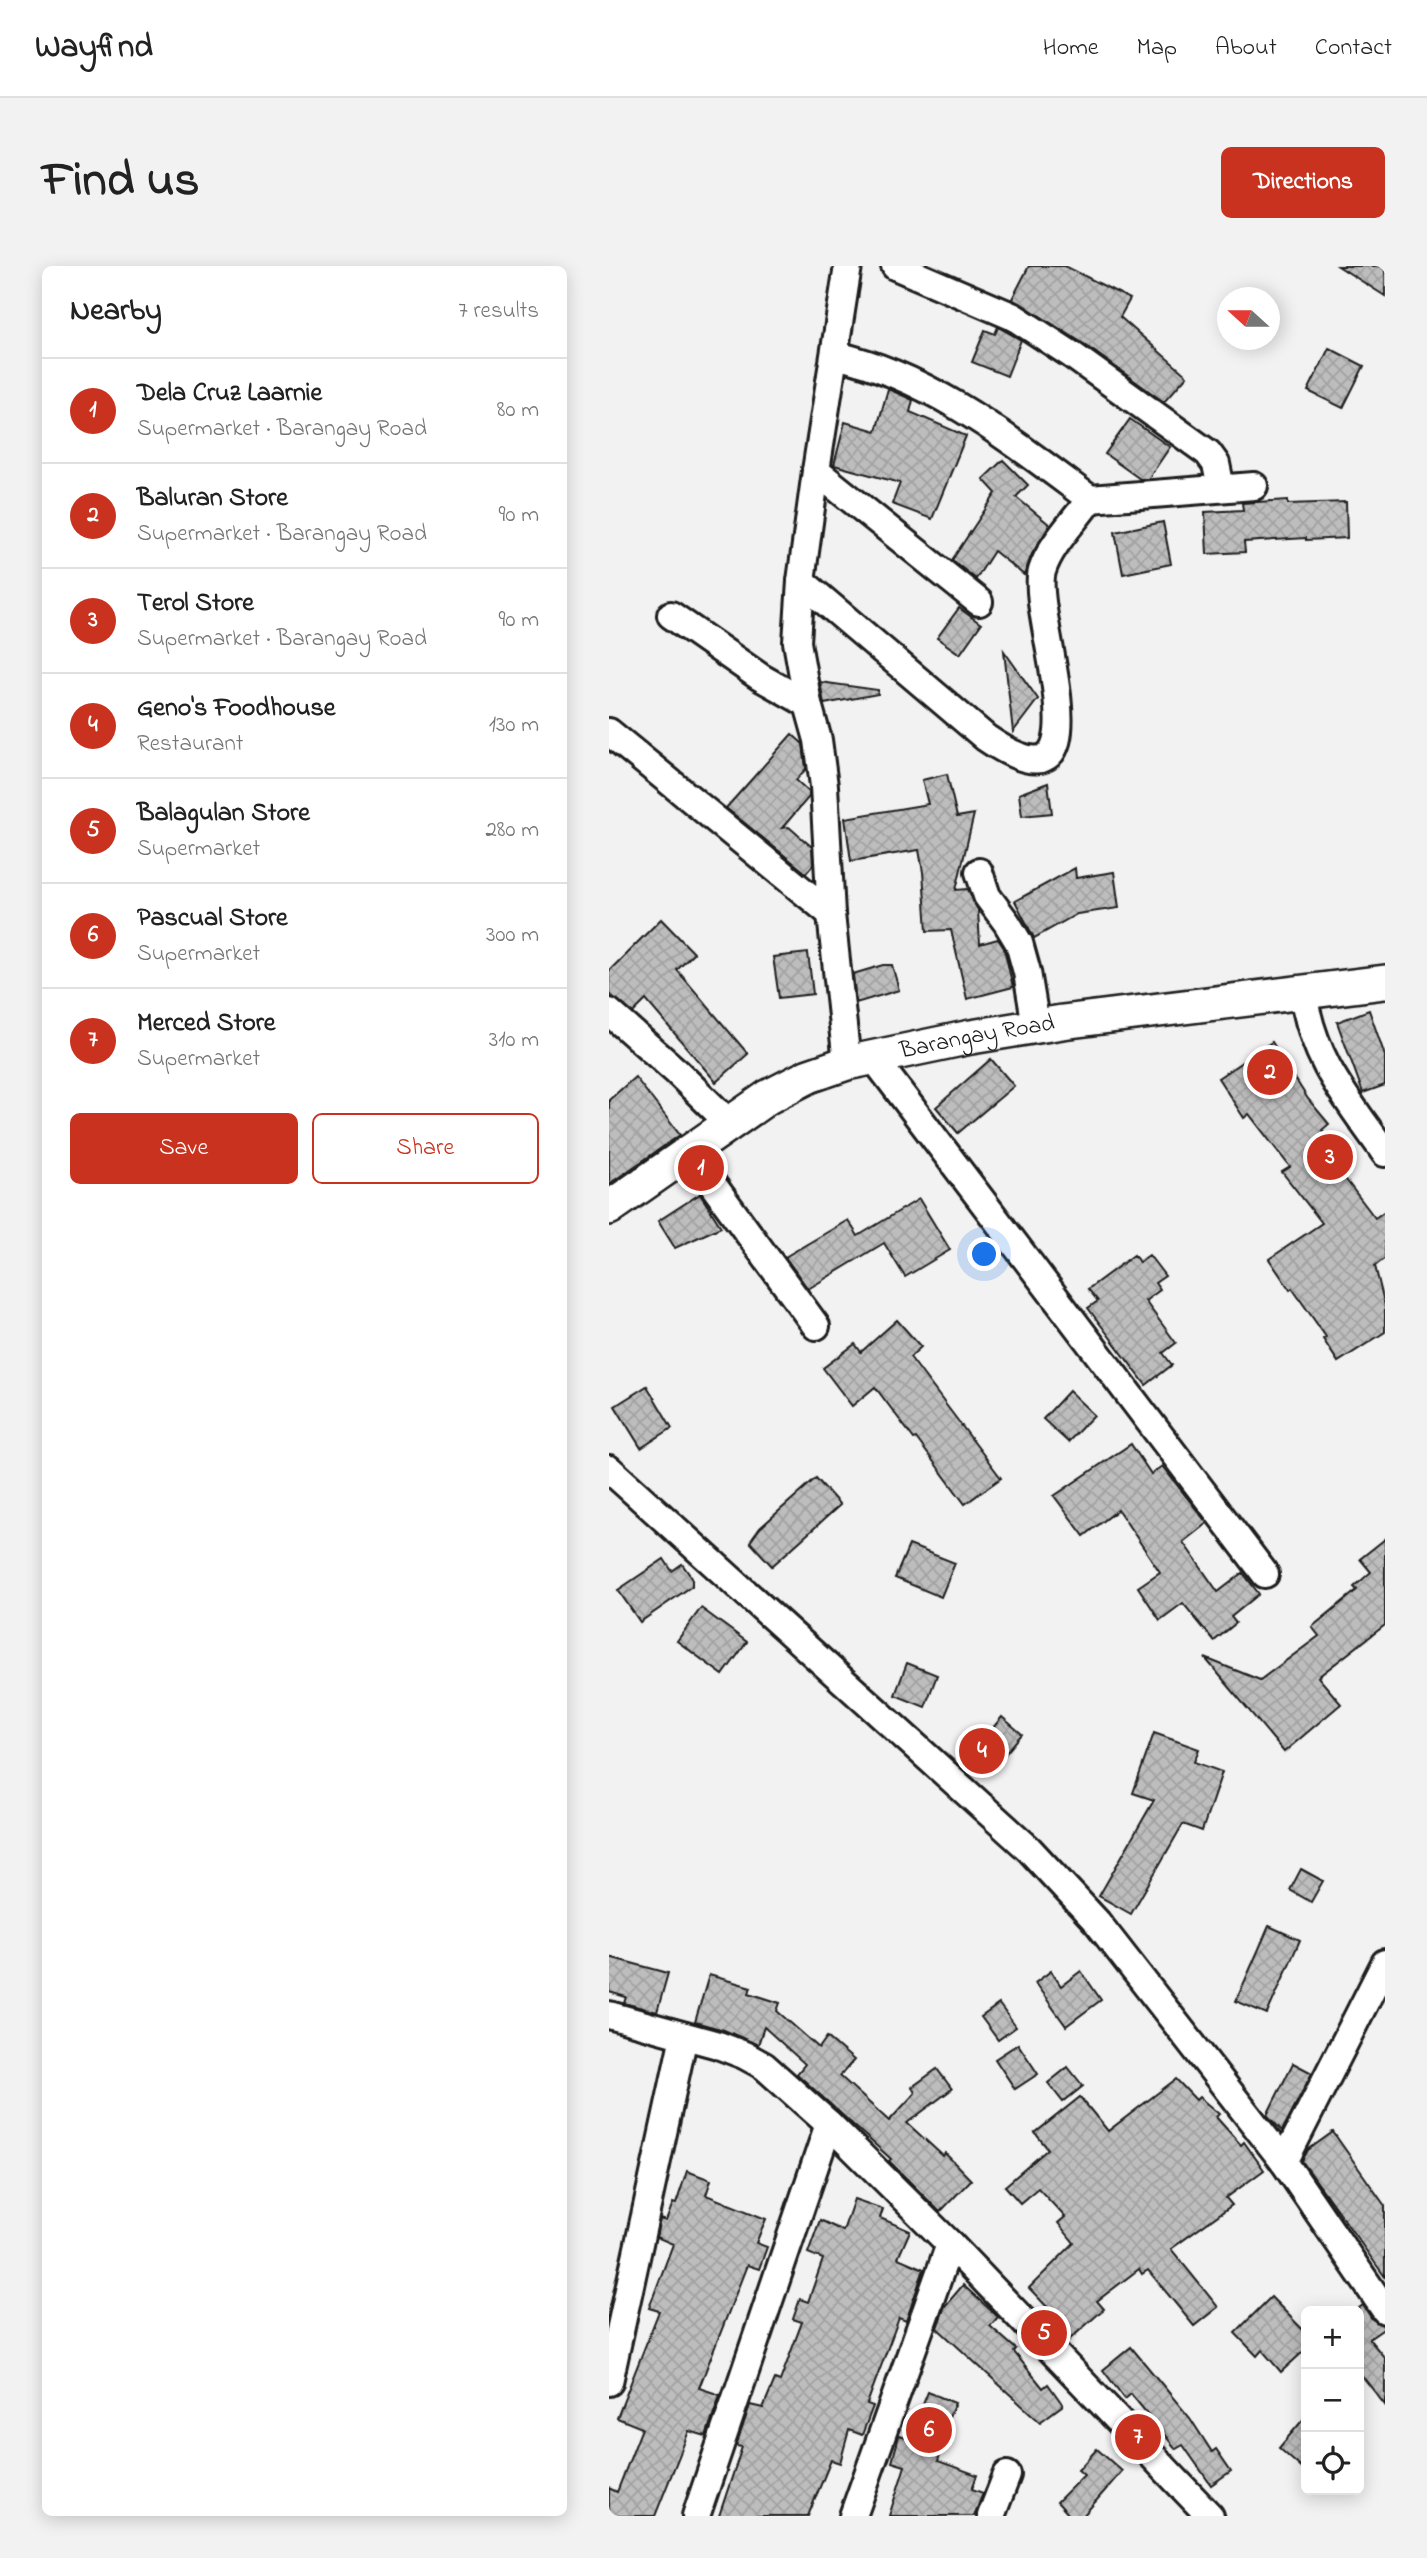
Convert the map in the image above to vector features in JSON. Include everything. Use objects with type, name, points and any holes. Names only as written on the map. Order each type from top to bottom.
[{"type":"street","points":[[848,266],[816,471],[801,582],[797,642],[808,704],[818,740],[824,786],[831,914],[860,1060],[1265,1574]]},
{"type":"street","points":[[895,266],[1014,317],[1043,335],[1208,453],[1216,464],[1221,488]]},
{"type":"street","points":[[835,355],[887,371],[946,401],[1016,444],[1090,499],[1254,486]]},
{"type":"street","points":[[816,471],[979,602]]},
{"type":"street","points":[[801,582],[986,738],[1009,754],[1027,761],[1041,761],[1051,755],[1057,738],[1058,709],[1053,660],[1040,586],[1042,570],[1090,499]]},
{"type":"street","points":[[671,615],[759,677],[808,704]]},
{"type":"street","points":[[609,732],[831,914]]},
{"type":"street","points":[[979,872],[987,895],[1019,943],[1036,1026]]},
{"type":"street","name":"Barangay Road","points":[[609,1208],[768,1097],[809,1076],[860,1060],[1036,1026],[1385,982]]},
{"type":"street","points":[[1303,993],[1308,1020],[1328,1071],[1385,1153]]},
{"type":"street","points":[[609,1012],[677,1072],[729,1123]]},
{"type":"street","points":[[689,1152],[815,1326]]},
{"type":"street","points":[[609,1469],[1062,1882],[1126,1958],[1284,2162],[1385,2310]]},
{"type":"street","points":[[1284,2162],[1385,1963]]},
{"type":"street","points":[[609,2015],[718,2045],[764,2066],[829,2124],[950,2244],[1210,2516]]},
{"type":"street","points":[[609,2382],[684,2036]]},
{"type":"street","points":[[697,2516],[829,2124]]},
{"type":"street","points":[[853,2516],[950,2244]]},
{"type":"street","points":[[991,2516],[1007,2475]]},
{"type":"building","points":[[1029,266],[1065,266],[1130,299],[1120,317],[1187,376],[1164,402],[1081,342],[1012,299]]},
{"type":"building","points":[[1338,266],[1385,266],[1385,296]]},
{"type":"building","points":[[998,327],[1021,340],[1007,376],[972,362],[985,330],[995,334]]},
{"type":"building","points":[[1329,348],[1364,366],[1343,408],[1308,391]]},
{"type":"building","points":[[888,389],[913,400],[910,412],[966,436],[932,519],[892,504],[900,483],[834,465],[845,422],[876,431]]},
{"type":"building","points":[[1130,419],[1170,447],[1148,479],[1140,479],[1105,454]]},
{"type":"building","points":[[1003,460],[1028,485],[1016,497],[1050,525],[1032,554],[1024,575],[994,551],[976,579],[952,560],[996,493],[983,479]]},
{"type":"building","points":[[1288,500],[1288,504],[1346,502],[1347,538],[1244,542],[1245,552],[1207,554],[1205,512],[1243,510],[1242,503]]},
{"type":"building","points":[[1163,522],[1171,564],[1123,574],[1115,532]]},
{"type":"building","points":[[959,608],[981,624],[960,654],[937,638]]},
{"type":"building","points":[[1004,651],[1038,699],[1013,732]]},
{"type":"building","points":[[820,682],[878,690],[878,694],[824,704]]},
{"type":"building","points":[[792,734],[803,744],[806,769],[796,780],[809,792],[809,797],[782,828],[789,827],[812,847],[813,865],[806,873],[726,808]]},
{"type":"building","points":[[947,774],[957,817],[974,814],[956,890],[968,889],[978,910],[980,944],[998,939],[1004,948],[1013,987],[967,999],[951,930],[927,931],[919,850],[851,861],[845,818],[928,804],[922,780]]},
{"type":"building","points":[[1048,783],[1052,813],[1022,816],[1019,794]]},
{"type":"building","points":[[1075,868],[1076,878],[1114,872],[1119,908],[1077,914],[1034,938],[1015,901]]},
{"type":"building","points":[[661,919],[694,953],[677,970],[748,1054],[716,1082],[646,1000],[633,1013],[609,994],[609,971]]},
{"type":"building","points":[[808,953],[813,994],[779,998],[773,957]]},
{"type":"building","points":[[892,965],[899,990],[856,1003],[853,974]]},
{"type":"building","points":[[1369,1010],[1385,1056],[1385,1085],[1363,1093],[1337,1022]]},
{"type":"building","points":[[1272,1042],[1308,1099],[1329,1124],[1322,1130],[1350,1164],[1340,1172],[1375,1218],[1385,1211],[1385,1258],[1375,1266],[1385,1306],[1385,1332],[1338,1362],[1323,1339],[1326,1337],[1269,1259],[1322,1223],[1282,1172],[1290,1167],[1249,1114],[1244,1118],[1218,1078]]},
{"type":"building","points":[[991,1059],[1014,1086],[958,1133],[936,1107]]},
{"type":"building","points":[[635,1077],[680,1135],[609,1184],[609,1100]]},
{"type":"building","points":[[700,1194],[721,1227],[675,1248],[658,1221]]},
{"type":"building","points":[[919,1199],[950,1250],[905,1277],[884,1243],[808,1289],[785,1257],[848,1220],[858,1236]]},
{"type":"building","points":[[1134,1255],[1139,1262],[1149,1255],[1165,1276],[1155,1283],[1160,1290],[1145,1301],[1176,1343],[1163,1353],[1172,1365],[1146,1385],[1088,1308],[1098,1301],[1088,1289]]},
{"type":"building","points":[[897,1320],[921,1347],[910,1357],[1001,1478],[965,1504],[875,1387],[852,1406],[823,1368],[855,1344],[861,1352]]},
{"type":"building","points":[[647,1386],[672,1428],[641,1448],[615,1406]]},
{"type":"building","points":[[1069,1391],[1094,1415],[1068,1442],[1043,1419]]},
{"type":"building","points":[[1131,1444],[1151,1474],[1162,1466],[1207,1523],[1183,1542],[1218,1592],[1243,1573],[1259,1594],[1231,1617],[1236,1623],[1214,1641],[1183,1603],[1160,1620],[1138,1587],[1160,1572],[1118,1510],[1084,1536],[1054,1496]]},
{"type":"building","points":[[816,1478],[840,1505],[772,1566],[750,1542],[760,1528]]},
{"type":"building","points":[[1385,1539],[1385,1625],[1318,1677],[1341,1704],[1284,1752],[1205,1658],[1260,1680],[1319,1636],[1312,1627],[1357,1590],[1354,1587],[1371,1572],[1360,1559]]},
{"type":"building","points":[[909,1545],[955,1563],[941,1597],[895,1578]]},
{"type":"building","points":[[664,1559],[672,1571],[682,1564],[692,1578],[692,1586],[640,1622],[618,1590]]},
{"type":"building","points":[[701,1608],[747,1642],[723,1675],[677,1641]]},
{"type":"building","points":[[907,1663],[937,1675],[925,1707],[895,1695]]},
{"type":"building","points":[[1002,1717],[1022,1734],[996,1765],[976,1748]]},
{"type":"building","points":[[1154,1733],[1199,1749],[1194,1762],[1222,1772],[1202,1831],[1183,1824],[1131,1914],[1099,1896],[1154,1800],[1133,1793]]},
{"type":"building","points":[[1301,1869],[1323,1881],[1311,1902],[1290,1890]]},
{"type":"building","points":[[1269,1926],[1300,1940],[1267,2014],[1236,2001]]},
{"type":"building","points":[[609,1957],[668,1973],[657,2012],[624,2003],[626,1997],[609,1992]]},
{"type":"building","points":[[1051,1971],[1061,1986],[1081,1971],[1101,2000],[1066,2026],[1035,1983]]},
{"type":"building","points":[[709,1975],[751,1987],[749,1993],[780,2003],[777,2011],[819,2048],[827,2037],[854,2060],[840,2076],[889,2121],[915,2093],[912,2087],[937,2069],[952,2089],[907,2123],[943,2156],[945,2153],[971,2180],[940,2212],[889,2161],[891,2159],[797,2074],[805,2064],[764,2027],[758,2045],[724,2030],[695,2022]]},
{"type":"building","points":[[999,2004],[1016,2027],[998,2040],[981,2017]]},
{"type":"building","points":[[1018,2044],[1038,2074],[1015,2089],[995,2059]]},
{"type":"building","points":[[1293,2063],[1312,2073],[1282,2131],[1267,2115]]},
{"type":"building","points":[[1068,2067],[1083,2086],[1063,2102],[1048,2083]]},
{"type":"building","points":[[1176,2079],[1196,2100],[1199,2097],[1219,2114],[1216,2117],[1241,2145],[1244,2142],[1264,2170],[1226,2198],[1232,2205],[1171,2249],[1218,2307],[1194,2326],[1148,2270],[1142,2274],[1139,2269],[1097,2301],[1104,2309],[1069,2340],[1046,2314],[1050,2310],[1029,2288],[1074,2243],[1058,2223],[1065,2217],[1038,2188],[1020,2203],[1005,2186],[1048,2149],[1035,2133],[1080,2097],[1108,2131]]},
{"type":"building","points":[[1333,2132],[1385,2206],[1385,2277],[1302,2161],[1308,2150]]},
{"type":"building","points":[[687,2171],[711,2180],[706,2195],[766,2219],[756,2243],[767,2247],[759,2269],[747,2265],[699,2388],[720,2395],[706,2436],[689,2431],[655,2516],[609,2516],[609,2488],[617,2492],[642,2428],[617,2418],[659,2311],[649,2308],[673,2244],[656,2237],[660,2219],[666,2221],[673,2203],[676,2204]]},
{"type":"building","points":[[854,2199],[883,2209],[880,2218],[910,2231],[898,2258],[924,2269],[906,2321],[899,2318],[867,2404],[873,2406],[862,2435],[849,2430],[840,2463],[831,2460],[808,2516],[719,2516],[742,2447],[736,2446],[750,2405],[763,2408],[775,2379],[780,2381],[802,2322],[793,2319],[800,2299],[808,2302],[823,2259],[808,2253],[820,2220],[843,2231]]},
{"type":"building","points":[[963,2285],[998,2317],[990,2326],[1016,2349],[1014,2352],[1043,2388],[1048,2384],[1063,2405],[1040,2422],[937,2328],[945,2306]]},
{"type":"building","points":[[1271,2297],[1301,2328],[1301,2354],[1281,2372],[1262,2350],[1257,2356],[1235,2333]]},
{"type":"building","points":[[1364,2307],[1372,2319],[1385,2326],[1369,2339],[1385,2358],[1385,2405],[1364,2378]]},
{"type":"building","points":[[1131,2347],[1190,2418],[1212,2452],[1216,2449],[1231,2471],[1211,2485],[1183,2445],[1176,2449],[1131,2394],[1125,2399],[1103,2370]]},
{"type":"building","points":[[928,2392],[955,2403],[937,2446],[942,2448],[938,2461],[977,2475],[972,2489],[983,2493],[974,2516],[889,2516],[905,2466],[892,2462],[899,2436],[909,2439]]},
{"type":"building","points":[[1301,2422],[1301,2468],[1279,2448]]},
{"type":"building","points":[[1097,2449],[1122,2471],[1083,2516],[1070,2516],[1057,2502],[1084,2475],[1078,2470]]},
{"type":"place","name":"Baluran Store","points":[[1270,1072]]},
{"type":"place","name":"Terol Store","points":[[1330,1157]]},
{"type":"place","name":"Dela Cruz Laarnie","points":[[701,1168]]},
{"type":"place","name":"Geno's Foodhouse","points":[[982,1751]]},
{"type":"place","name":"Balagulan Store","points":[[1044,2333]]},
{"type":"place","name":"Pascual Store","points":[[929,2430]]},
{"type":"place","name":"Merced Store","points":[[1138,2437]]}]
